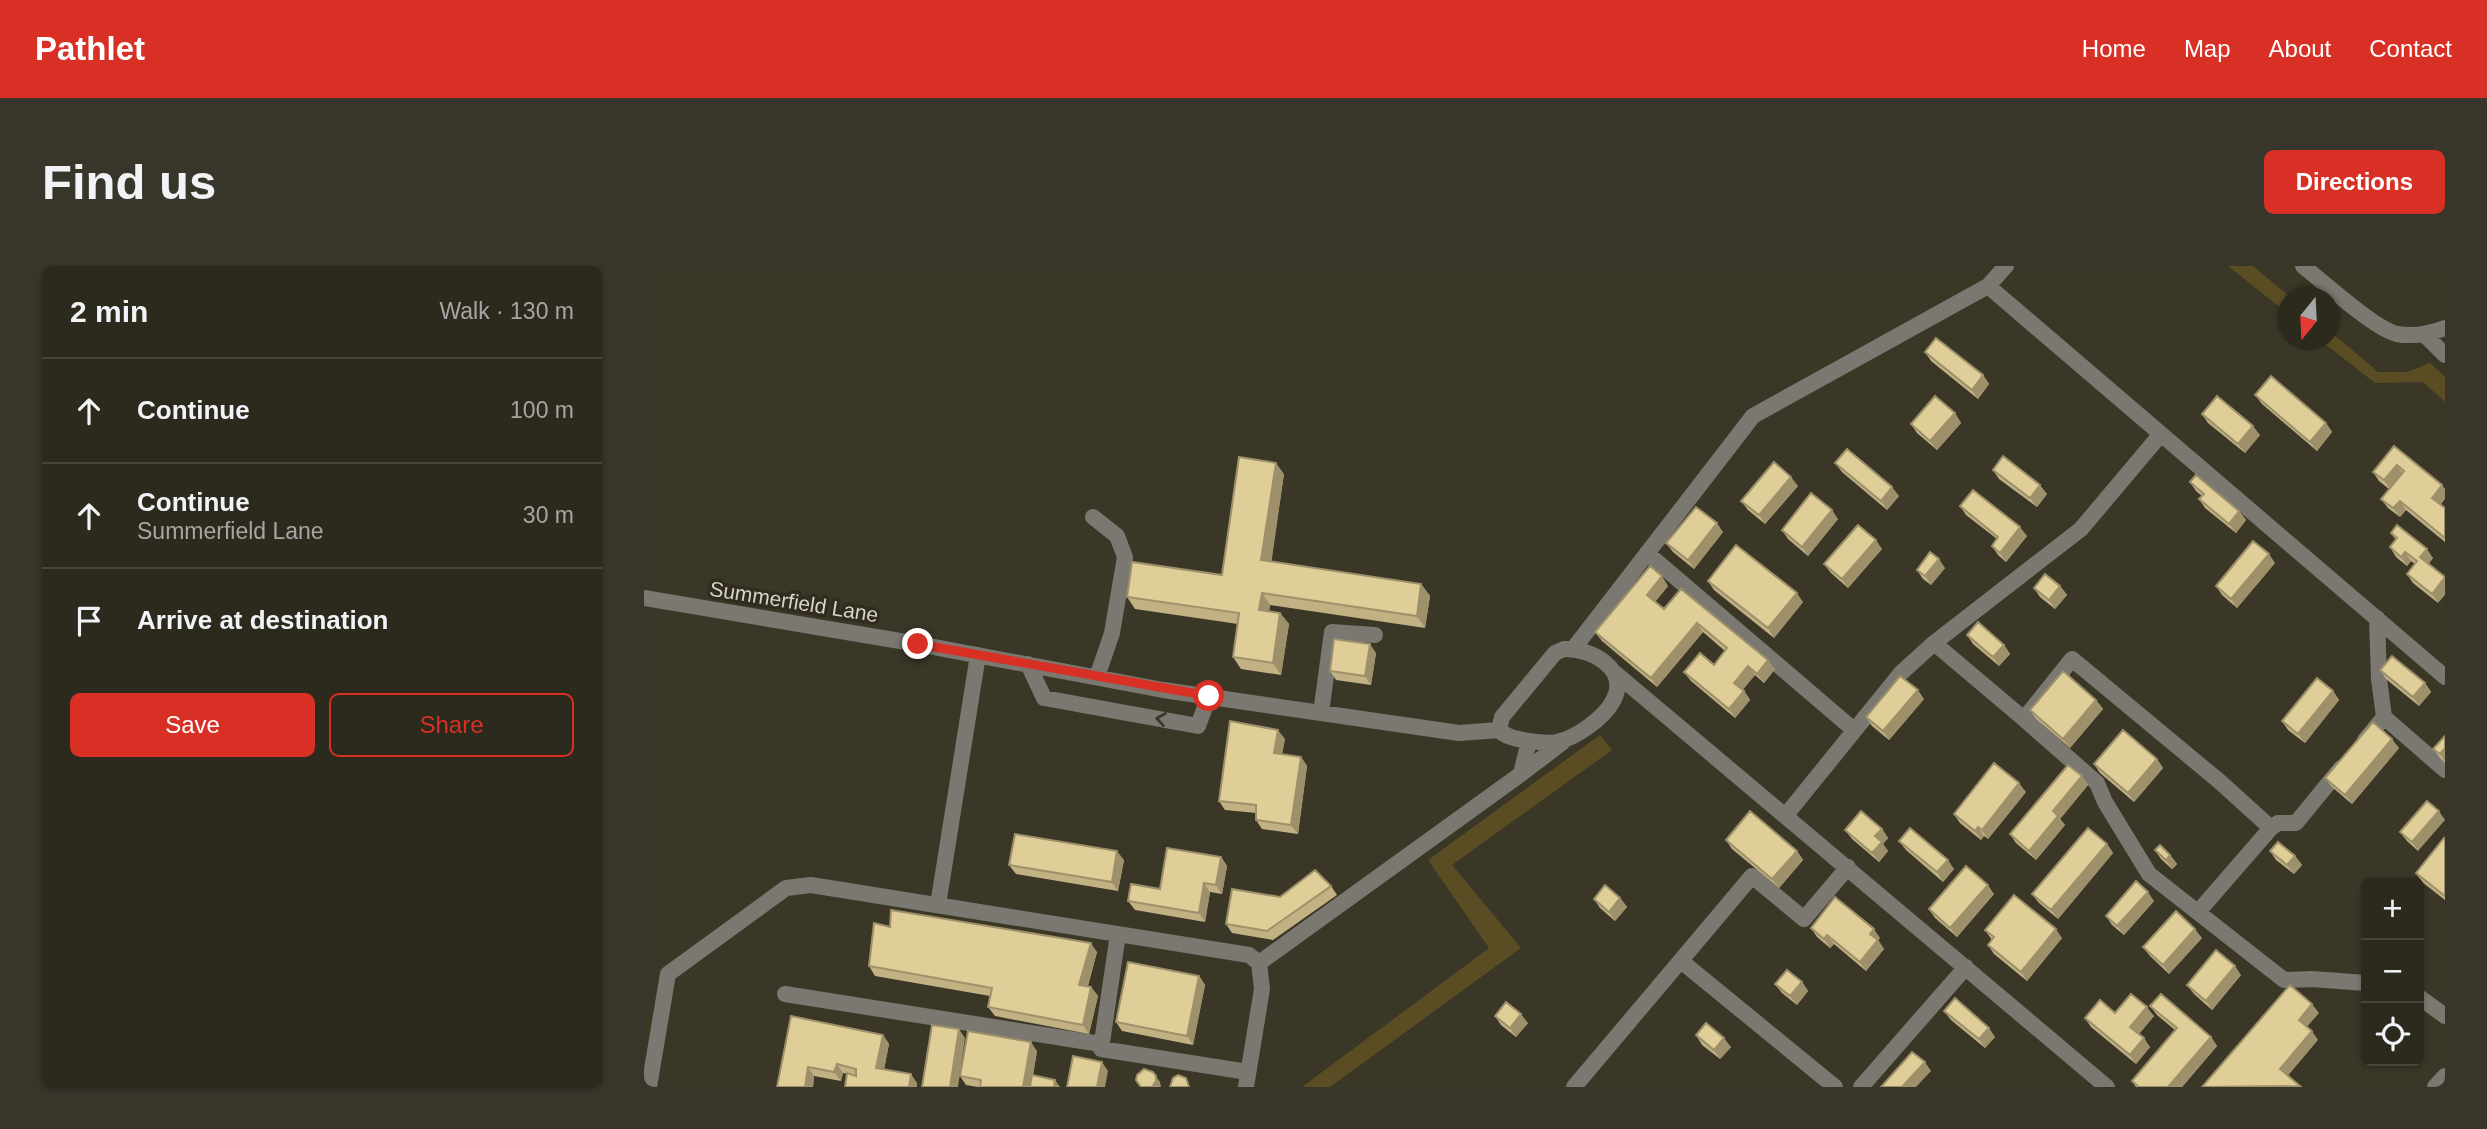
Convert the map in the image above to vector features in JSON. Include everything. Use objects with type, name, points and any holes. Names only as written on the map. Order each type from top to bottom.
[{"type":"street","points":[[1574,648],[1753,416],[1988,286],[2006,266]]},
{"type":"street","points":[[2303,266],[2365,316],[2395,334],[2425,335],[2445,328]]},
{"type":"street","points":[[1988,286],[2445,677]]},
{"type":"street","points":[[2425,335],[2445,355]]},
{"type":"street","points":[[1786,815],[1900,673],[1934,643],[2081,529],[2161,434]]},
{"type":"street","points":[[1093,517],[1117,536],[1125,557],[1112,633],[1097,677]]},
{"type":"street","points":[[1647,553],[1854,730]]},
{"type":"street","name":"Summerfield Lane","points":[[644,598],[1209,696],[1459,733],[1499,730]]},
{"type":"street","points":[[2377,618],[2379,679],[2384,717],[2445,770]]},
{"type":"street","points":[[1321,713],[1332,632],[1375,635]]},
{"type":"street","points":[[1934,643],[2097,783],[2105,802],[2149,874],[2284,980],[2361,983]]},
{"type":"street","points":[[1568,739],[1554,743],[1530,741],[1504,736],[1499,730],[1502,717],[1555,653],[1574,648],[1604,660],[1614,672],[2107,1087]]},
{"type":"street","points":[[938,905],[978,655]]},
{"type":"street","points":[[2024,719],[2072,659],[2272,828]]},
{"type":"street","points":[[1028,664],[1044,698],[1198,726],[1209,696]]},
{"type":"street","points":[[1602,716],[1615,699],[1617,685],[1614,672]]},
{"type":"street","points":[[1259,963],[1602,716],[1629,693],[1636,693],[1654,704]]},
{"type":"street","points":[[2198,912],[2272,828],[2278,823],[2296,823],[2384,717]]},
{"type":"street","points":[[1521,774],[1530,741]]},
{"type":"street","points":[[1574,1087],[1752,876],[1804,919],[1848,867]]},
{"type":"street","points":[[649,1087],[668,974],[786,888],[811,885],[938,905],[1249,955],[1259,963],[1262,989],[1247,1079],[1101,1049],[1118,934]]},
{"type":"street","points":[[1681,961],[1835,1087]]},
{"type":"street","points":[[1861,1087],[1966,967]]},
{"type":"street","points":[[785,994],[1101,1044]]},
{"type":"street","points":[[2424,1001],[2445,1016]]},
{"type":"street","points":[[2080,1087],[2092,1074]]},
{"type":"street","points":[[2435,1087],[2445,1076]]},
{"type":"shaded area","points":[[2228,266],[2253,266],[2278,287],[2277,305]]},
{"type":"shaded area","points":[[2340,340],[2378,372],[2407,372],[2430,363],[2445,377],[2445,402],[2423,382],[2375,383],[2333,350],[2340,350]]},
{"type":"shaded area","points":[[1600,735],[1612,750],[1452,865],[1521,948],[1330,1087],[1302,1087],[1489,948],[1428,860]]},
{"type":"building","points":[[1936,338],[1983,375],[1972,390],[1925,352]]},
{"type":"building","points":[[2271,376],[2326,423],[2310,442],[2255,395]]},
{"type":"building","points":[[1935,396],[1955,413],[1930,441],[1911,424]]},
{"type":"building","points":[[2217,396],[2253,426],[2238,444],[2202,414]]},
{"type":"building","points":[[2394,446],[2442,485],[2432,498],[2445,508],[2445,538],[2400,501],[2393,508],[2381,499],[2404,471],[2397,465],[2384,480],[2373,472]]},
{"type":"building","points":[[1847,449],[1892,487],[1881,501],[1835,463]]},
{"type":"building","points":[[2003,456],[2040,485],[2030,498],[1993,470]]},
{"type":"building","points":[[1239,457],[1276,463],[1261,560],[1421,584],[1417,616],[1262,593],[1259,610],[1280,613],[1273,663],[1233,657],[1239,613],[1127,597],[1132,562],[1222,575]]},
{"type":"building","points":[[1774,462],[1791,477],[1759,515],[1741,501]]},
{"type":"building","points":[[2196,475],[2239,511],[2229,524],[2199,499],[2204,494],[2190,482]]},
{"type":"building","points":[[1973,490],[2020,527],[2000,553],[1992,546],[1998,537],[1960,506]]},
{"type":"building","points":[[1811,493],[1832,510],[1802,547],[1782,530]]},
{"type":"building","points":[[1696,507],[1717,523],[1688,560],[1666,543]]},
{"type":"building","points":[[1858,525],[1876,540],[1842,579],[1824,564]]},
{"type":"building","points":[[2397,525],[2427,549],[2420,557],[2445,577],[2432,594],[2407,574],[2417,561],[2405,552],[2401,557],[2390,547],[2397,538],[2391,533]]},
{"type":"building","points":[[2253,541],[2269,554],[2231,599],[2216,586]]},
{"type":"building","points":[[1736,545],[1797,593],[1768,628],[1708,581]]},
{"type":"building","points":[[1930,552],[1939,559],[1925,576],[1917,570]]},
{"type":"building","points":[[1650,566],[1662,576],[1647,595],[1664,609],[1681,589],[1768,660],[1757,674],[1748,666],[1734,683],[1744,691],[1729,709],[1684,672],[1700,653],[1714,665],[1727,648],[1697,623],[1651,678],[1595,632]]},
{"type":"building","points":[[2045,574],[2060,586],[2049,600],[2034,588]]},
{"type":"building","points":[[1978,622],[2004,645],[1993,657],[1967,635]]},
{"type":"building","points":[[1334,639],[1370,644],[1365,676],[1330,671]]},
{"type":"building","points":[[2392,656],[2425,683],[2413,697],[2380,670]]},
{"type":"building","points":[[2063,671],[2096,700],[2063,739],[2030,710]]},
{"type":"building","points":[[1900,676],[1918,690],[1883,731],[1866,717]]},
{"type":"building","points":[[2317,678],[2333,691],[2298,734],[2282,721]]},
{"type":"building","points":[[1230,721],[1278,730],[1274,753],[1301,757],[1291,825],[1256,820],[1256,805],[1219,801]]},
{"type":"building","points":[[2373,722],[2392,739],[2345,795],[2325,778]]},
{"type":"building","points":[[2123,730],[2157,759],[2128,793],[2094,764]]},
{"type":"building","points":[[2445,736],[2445,750],[2440,754],[2433,749]]},
{"type":"building","points":[[1994,763],[2019,783],[1982,830],[1978,827],[1975,831],[1954,814]]},
{"type":"building","points":[[2068,765],[2082,776],[2053,811],[2058,816],[2029,851],[2010,834]]},
{"type":"building","points":[[2427,801],[2439,811],[2412,842],[2400,832]]},
{"type":"building","points":[[1750,811],[1797,851],[1772,879],[1726,840]]},
{"type":"building","points":[[1861,811],[1882,829],[1875,836],[1882,842],[1872,853],[1845,830]]},
{"type":"building","points":[[1910,828],[1948,860],[1937,872],[1899,841]]},
{"type":"building","points":[[2088,828],[2107,844],[2051,910],[2032,894]]},
{"type":"building","points":[[1015,834],[1117,851],[1112,882],[1009,865]]},
{"type":"building","points":[[2444,838],[2445,896],[2416,873]]},
{"type":"building","points":[[2278,842],[2295,856],[2287,865],[2270,851]]},
{"type":"building","points":[[2160,845],[2170,855],[2166,860],[2155,850]]},
{"type":"building","points":[[1167,848],[1221,857],[1216,885],[1204,883],[1199,913],[1128,901],[1131,884],[1160,889]]},
{"type":"building","points":[[1966,866],[1988,885],[1950,928],[1929,909]]},
{"type":"building","points":[[1315,870],[1331,886],[1267,931],[1226,924],[1232,889],[1280,897]]},
{"type":"building","points":[[2136,881],[2148,892],[2117,926],[2106,916]]},
{"type":"building","points":[[1605,885],[1620,898],[1609,912],[1594,899]]},
{"type":"building","points":[[2014,895],[2056,929],[2021,972],[1988,945],[1994,937],[1985,930]]},
{"type":"building","points":[[1835,897],[1874,929],[1870,934],[1878,940],[1860,962],[1827,935],[1824,939],[1811,928]]},
{"type":"building","points":[[891,910],[1091,943],[1079,985],[1091,987],[1083,1025],[988,1007],[992,988],[869,966],[874,923],[890,927]]},
{"type":"building","points":[[2176,911],[2195,929],[2163,965],[2143,947]]},
{"type":"building","points":[[2216,950],[2235,966],[2206,1001],[2187,985]]},
{"type":"building","points":[[1128,962],[1199,976],[1187,1036],[1116,1022]]},
{"type":"building","points":[[1787,970],[1802,982],[1790,996],[1775,984]]},
{"type":"building","points":[[2290,985],[2312,1004],[2299,1020],[2312,1031],[2280,1069],[2300,1086],[2202,1087]]},
{"type":"building","points":[[2131,994],[2147,1007],[2130,1027],[2144,1038],[2130,1055],[2085,1018],[2100,1000],[2115,1013]]},
{"type":"building","points":[[2161,994],[2211,1037],[2168,1087],[2139,1087],[2132,1081],[2177,1028],[2150,1006]]},
{"type":"building","points":[[1955,998],[1989,1028],[1979,1039],[1944,1011]]},
{"type":"building","points":[[1506,1002],[1521,1014],[1510,1028],[1495,1016]]},
{"type":"building","points":[[791,1016],[883,1035],[876,1068],[911,1074],[909,1087],[845,1087],[847,1073],[856,1076],[856,1069],[837,1064],[834,1072],[808,1067],[805,1087],[777,1087]]},
{"type":"building","points":[[1706,1023],[1724,1038],[1714,1050],[1696,1035]]},
{"type":"building","points":[[932,1025],[959,1029],[950,1087],[922,1087]]},
{"type":"building","points":[[968,1031],[1031,1042],[1023,1087],[980,1087],[981,1080],[960,1076]]},
{"type":"building","points":[[1912,1052],[1925,1062],[1902,1087],[1881,1087]]},
{"type":"building","points":[[1073,1056],[1102,1062],[1097,1087],[1067,1087]]},
{"type":"building","points":[[1144,1069],[1156,1076],[1152,1087],[1141,1087],[1136,1080],[1137,1075]]},
{"type":"building","points":[[1032,1075],[1055,1080],[1054,1087],[1030,1087]]},
{"type":"building","points":[[1178,1075],[1186,1078],[1189,1087],[1170,1087],[1173,1078]]},
{"type":"route","points":[[918,644],[1163,690],[1209,696]]}]
